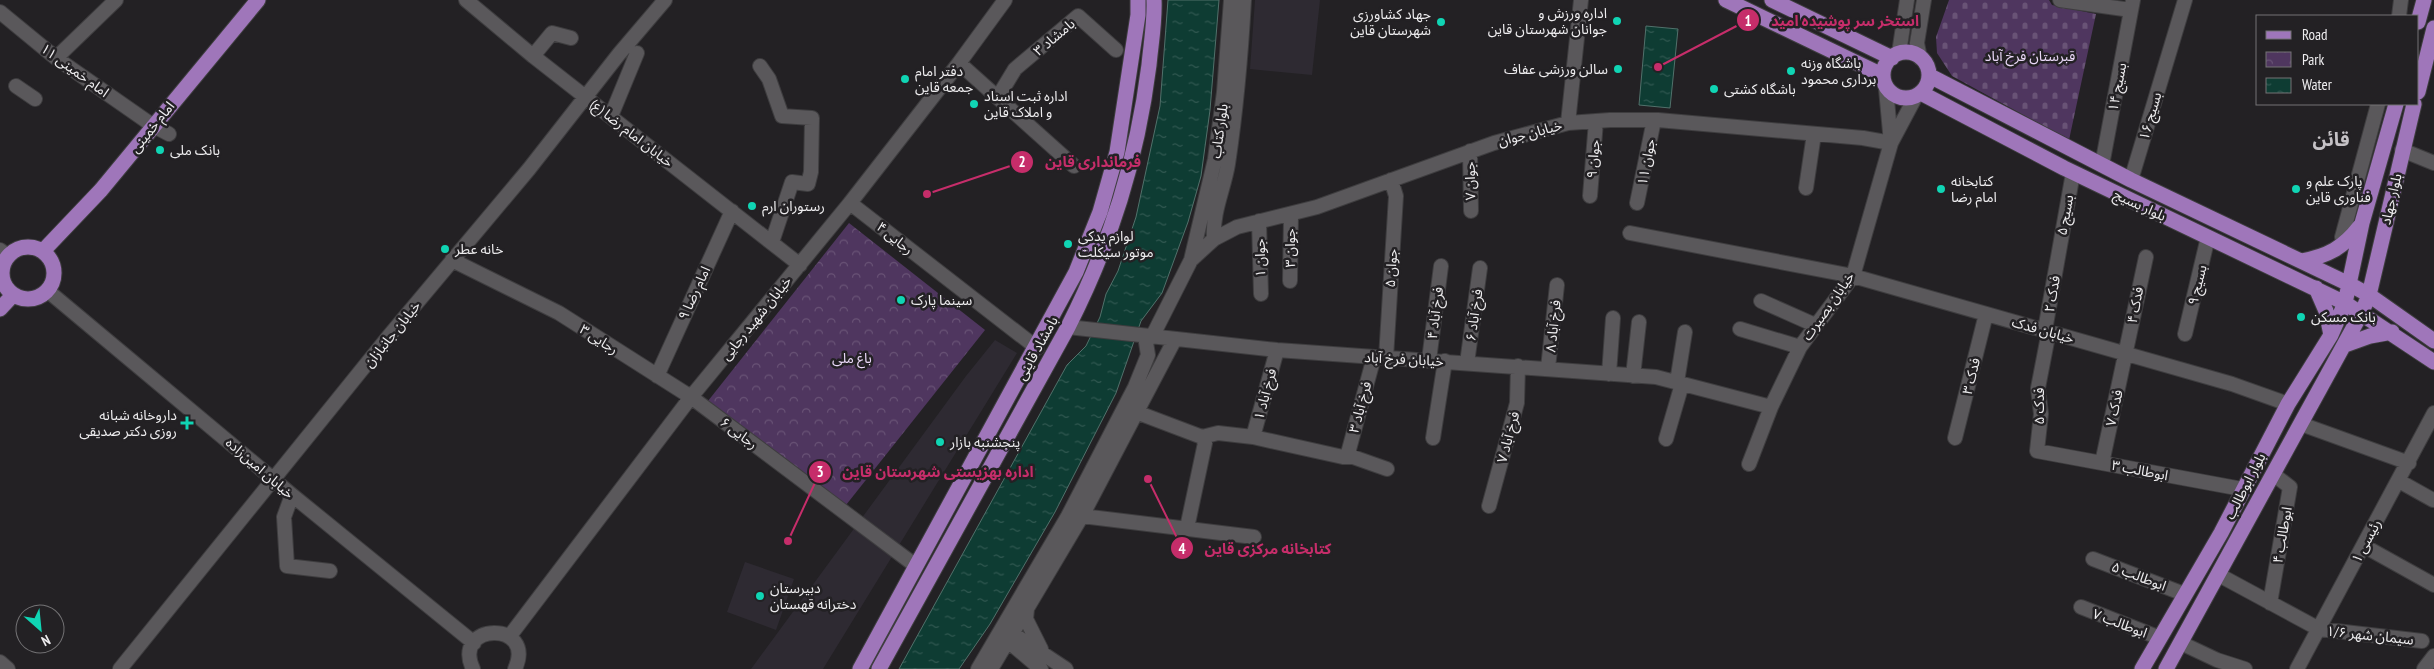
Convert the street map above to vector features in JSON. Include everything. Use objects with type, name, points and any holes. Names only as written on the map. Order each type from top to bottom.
[{"type":"main road","name":"امام خمینی","points":[[43,251],[101,190],[258,0]]},
{"type":"main road","name":"بامشاد قاینی","points":[[860,669],[1037,348],[1076,272],[1100,212],[1117,152],[1128,88],[1138,0]]},
{"type":"main road","name":"بامشاد قاینی","points":[[882,664],[1068,327],[1094,275],[1117,214],[1133,158],[1146,89],[1154,0]]},
{"type":"main road","points":[[1726,0],[1884,82],[1898,98],[1913,98],[1925,90],[1930,76],[1925,62],[1914,53],[1895,55],[1772,0]]},
{"type":"main road","points":[[2419,18],[2424,0]]},
{"type":"main road","points":[[2424,83],[2434,28]]},
{"type":"main road","points":[[1884,82],[1887,61],[1895,55]]},
{"type":"main road","name":"بلوار بسیج","points":[[1930,76],[2131,180],[2350,285],[2369,295],[2433,337]]},
{"type":"main road","name":"بلوار بسیج","points":[[1918,94],[2073,172],[2345,303],[2362,312],[2434,362]]},
{"type":"main road","name":"بلوار جهاد","points":[[2345,303],[2362,223],[2396,105]]},
{"type":"main road","name":"بلوار جهاد","points":[[2362,312],[2369,295],[2414,105]]},
{"type":"main road","points":[[2301,261],[2323,257],[2335,251],[2348,241],[2362,223],[2384,228]]},
{"type":"main road","points":[[24,247],[43,251],[52,263],[54,270],[52,285],[48,291],[35,299],[27,300],[13,295],[2,280],[4,253],[24,247]]},
{"type":"main road","points":[[2316,288],[2326,311],[2331,335]]},
{"type":"main road","points":[[0,309],[13,295]]},
{"type":"main road","name":"بلوار ابوطالب","points":[[2142,669],[2221,533],[2242,489],[2288,404],[2331,335],[2345,303]]},
{"type":"main road","name":"بلوار ابوطالب","points":[[2166,669],[2362,312]]},
{"type":"main road","points":[[2345,345],[2370,336],[2392,332]]},
{"type":"main road","points":[[870,652],[882,664]]},
{"type":"street","points":[[56,58],[116,0]]},
{"type":"street","name":"خیابان امام رضا (ع)","points":[[466,0],[533,56],[800,265]]},
{"type":"street","name":"خیابان جانبازان","points":[[120,669],[665,0]]},
{"type":"street","name":"خیابان شهید رجایی","points":[[509,637],[691,397],[850,203],[959,64],[1005,0]]},
{"type":"street","name":"بلوار کتاب","points":[[1192,260],[1215,159],[1224,92],[1231,0]]},
{"type":"street","name":"بلوار کتاب","points":[[1214,238],[1213,224],[1227,166],[1234,120],[1244,0]]},
{"type":"street","points":[[1568,123],[1581,0]]},
{"type":"street","points":[[1895,55],[1907,0]]},
{"type":"street","points":[[1920,58],[1917,43],[1924,0]]},
{"type":"street","points":[[2060,0],[2132,5]]},
{"type":"street","name":"بسیج ۱۶","points":[[2131,180],[2185,0]]},
{"type":"street","points":[[2399,15],[2401,0]]},
{"type":"street","name":"بسیج ۱۴","points":[[2102,165],[2132,5]]},
{"type":"street","name":"امام خمینی ۱۱","points":[[0,12],[56,58],[152,126],[169,134]]},
{"type":"street","name":"بامشاد ۳","points":[[998,97],[1015,70],[1078,16],[1116,50]]},
{"type":"street","points":[[533,56],[552,33],[570,38]]},
{"type":"street","points":[[611,116],[636,53]]},
{"type":"street","points":[[959,64],[1074,166]]},
{"type":"street","points":[[760,66],[769,79],[782,116],[812,118],[811,172],[808,184],[792,182],[772,242]]},
{"type":"street","points":[[1884,82],[1891,143]]},
{"type":"street","points":[[16,86],[35,99]]},
{"type":"street","points":[[1891,143],[1918,94]]},
{"type":"street","points":[[2342,237],[2378,105]]},
{"type":"street","name":"خیابان جوان","points":[[1192,260],[1214,238],[1237,226],[1335,201],[1470,151],[1568,123],[1654,120],[1863,138],[1891,143]]},
{"type":"street","name":"جوان ۱۱","points":[[1638,203],[1654,120]]},
{"type":"street","name":"جوان ۹","points":[[1590,196],[1596,121]]},
{"type":"street","points":[[1806,188],[1814,134]]},
{"type":"street","name":"خیابان بصیرت","points":[[1749,464],[1771,407],[1800,347],[1853,276],[1891,143]]},
{"type":"street","points":[[2402,150],[2434,163]]},
{"type":"street","name":"جوان ۷","points":[[1470,151],[1470,211]]},
{"type":"street","name":"بسیج ۵","points":[[2058,258],[2073,172]]},
{"type":"street","name":"جوان ۵","points":[[1380,358],[1396,196],[1391,180]]},
{"type":"street","name":"رجایی ۴","points":[[850,203],[939,274],[1037,348]]},
{"type":"street","name":"امام رضا ۹","points":[[657,376],[732,211]]},
{"type":"street","name":"جوان ۳","points":[[1290,214],[1290,281]]},
{"type":"street","name":"جوان ۱","points":[[1259,221],[1260,294]]},
{"type":"street","name":"خیابان فدک","points":[[1630,233],[1853,276],[2232,384],[2288,404]]},
{"type":"street","name":"بسیج ۹","points":[[2185,334],[2208,237]]},
{"type":"street","name":"فدک ۴","points":[[2126,354],[2146,257]]},
{"type":"street","name":"فدک ۲","points":[[2047,331],[2058,258]]},
{"type":"street","name":"رجایی ۳","points":[[452,260],[558,313],[691,397]]},
{"type":"street","points":[[993,666],[1005,634],[1135,387],[1148,355],[1148,336],[1192,260]]},
{"type":"street","name":"فرخ آباد ۴","points":[[1429,360],[1441,266]]},
{"type":"street","name":"فرخ آباد ۶","points":[[1467,363],[1480,268]]},
{"type":"street","name":"فرخ آباد ۸","points":[[1548,368],[1557,285]]},
{"type":"street","name":"خیابان امین‌زاده","points":[[48,291],[292,495],[474,642]]},
{"type":"street","points":[[1761,301],[1815,325]]},
{"type":"street","name":"فدک ۳","points":[[1955,438],[1986,314]]},
{"type":"street","points":[[1609,374],[1613,318]]},
{"type":"street","points":[[1634,376],[1639,322]]},
{"type":"street","name":"خیابان فرخ آباد","points":[[1068,327],[1278,350],[1656,377],[1771,407]]},
{"type":"street","points":[[1740,329],[1800,347]]},
{"type":"street","name":"فدک ۵","points":[[2037,451],[2041,414],[2038,388],[2047,331]]},
{"type":"street","points":[[1666,439],[1679,383],[1685,332]]},
{"type":"street","points":[[978,669],[1027,609],[1082,516],[1175,339]]},
{"type":"street","name":"فرخ آباد ۱","points":[[1254,437],[1278,350]]},
{"type":"street","name":"فدک ۷","points":[[2102,463],[2126,354]]},
{"type":"street","name":"فرخ آباد ۳","points":[[1347,458],[1380,358]]},
{"type":"street","points":[[1433,438],[1445,361]]},
{"type":"street","name":"فرخ آباد ۷","points":[[1489,506],[1517,403],[1518,366]]},
{"type":"street","name":"رجایی ۶","points":[[691,397],[916,566]]},
{"type":"street","points":[[1136,412],[1202,437],[1218,433],[1254,437],[1347,458],[1353,457],[1387,469]]},
{"type":"street","name":"رئیسی ۱","points":[[2297,669],[2434,413]]},
{"type":"street","points":[[2301,424],[2408,463]]},
{"type":"street","points":[[1187,528],[1205,443],[1202,437]]},
{"type":"street","name":"ابوطالب ۳","points":[[2037,451],[2242,489]]},
{"type":"street","name":"ابوطالب ۴","points":[[2270,603],[2290,487],[2274,474]]},
{"type":"street","points":[[2399,481],[2433,500]]},
{"type":"street","points":[[292,495],[284,516],[286,566],[330,571]]},
{"type":"street","points":[[1082,516],[1254,537]]},
{"type":"street","points":[[2221,533],[2236,543]]},
{"type":"street","points":[[2364,546],[2434,585]]},
{"type":"street","name":"ابوطالب ۵","points":[[2093,559],[2184,594]]},
{"type":"street","points":[[2219,575],[2318,629]]},
{"type":"street","name":"ابوطالب ۷","points":[[2081,607],[2160,638]]},
{"type":"street","points":[[1027,609],[1026,619],[1030,631],[1043,652]]},
{"type":"street","name":"سیمان شهر ۱/۶","points":[[2318,629],[2422,640]]},
{"type":"street","points":[[474,669],[470,656],[474,642],[486,633],[493,632],[509,637],[517,647],[519,654],[515,669]]},
{"type":"street","points":[[1005,634],[1043,652],[1066,669]]},
{"type":"street","points":[[1005,634],[1037,665]]},
{"type":"street","points":[[2181,643],[2242,668]]},
{"type":"street","points":[[2424,669],[2434,656]]},
{"type":"street","points":[[993,666],[1006,659],[1037,665]]},
{"type":"street","points":[[0,662],[8,669]]},
{"type":"shaded area","points":[[1255,0],[1320,0],[1312,75],[1250,69]]},
{"type":"shaded area","name":"پنجشنبه بازار","points":[[995,340],[1017,353],[823,669],[751,669],[966,376]]},
{"type":"shaded area","name":"دبیرستان دخترانه قهستان","points":[[745,562],[794,579],[776,630],[727,612]]},
{"type":"green space","name":"قبرستان فرخ آباد","points":[[1949,0],[2049,0],[2052,5],[2096,14],[2069,140],[1952,76],[1937,53],[1936,37]]},
{"type":"green space","name":"باغ ملی","points":[[849,223],[985,330],[846,505],[708,401]]},
{"type":"water","points":[[1168,0],[1219,0],[1210,110],[1201,176],[1188,222],[1162,293],[1141,321],[1116,393],[1055,512],[990,624],[959,669],[899,669],[1067,365],[1086,346],[1100,317],[1106,294],[1118,271],[1136,217],[1160,106]]},
{"type":"water","points":[[1646,26],[1678,29],[1670,108],[1639,105]]},
{"type":"place","name":"اداره ورزش و جوانان شهرستان قاین","points":[[1617,21]]},
{"type":"place","name":"جهاد کشاورزی شهرستان قاین","points":[[1441,22]]},
{"type":"place","name":"استخر سر پوشیده امید","points":[[1658,67]]},
{"type":"place","name":"سالن ورزشی عفاف","points":[[1618,69]]},
{"type":"place","name":"باشگاه وزنه برداری محمود","points":[[1791,71]]},
{"type":"place","name":"دفتر امام جمعه قاین","points":[[905,79]]},
{"type":"place","name":"باشگاه کشتی","points":[[1714,89]]},
{"type":"place","name":"اداره ثبت اسناد و املاک قاین","points":[[974,104]]},
{"type":"place","name":"بانک ملی","points":[[160,150]]},
{"type":"place","name":"کتابخانه امام رضا","points":[[1941,189]]},
{"type":"place","name":"پارک علم و فناوری قاین","points":[[2296,189]]},
{"type":"place","name":"فرمانداری قاین","points":[[927,194]]},
{"type":"place","name":"رستوران ارم","points":[[752,206]]},
{"type":"place","name":"لوازم یدکی موتور سیکلت","points":[[1068,244]]},
{"type":"place","name":"خانه عطر","points":[[445,249]]},
{"type":"place","name":"سینما پارک","points":[[901,300]]},
{"type":"place","name":"بانک مسکن","points":[[2301,317]]},
{"type":"place","name":"داروخانه شبانه روزی دکتر صدیقی","points":[[187,423]]},
{"type":"place","name":"پنجشنبه بازار","points":[[940,442]]},
{"type":"place","name":"کتابخانه مرکزی قاین","points":[[1148,479]]},
{"type":"place","name":"اداره بهزیستی شهرستان قاین","points":[[788,541]]},
{"type":"place","name":"دبیرستان دخترانه قهستان","points":[[760,596]]},
{"type":"district","name":"قائن","points":[[2331,139]]}]
